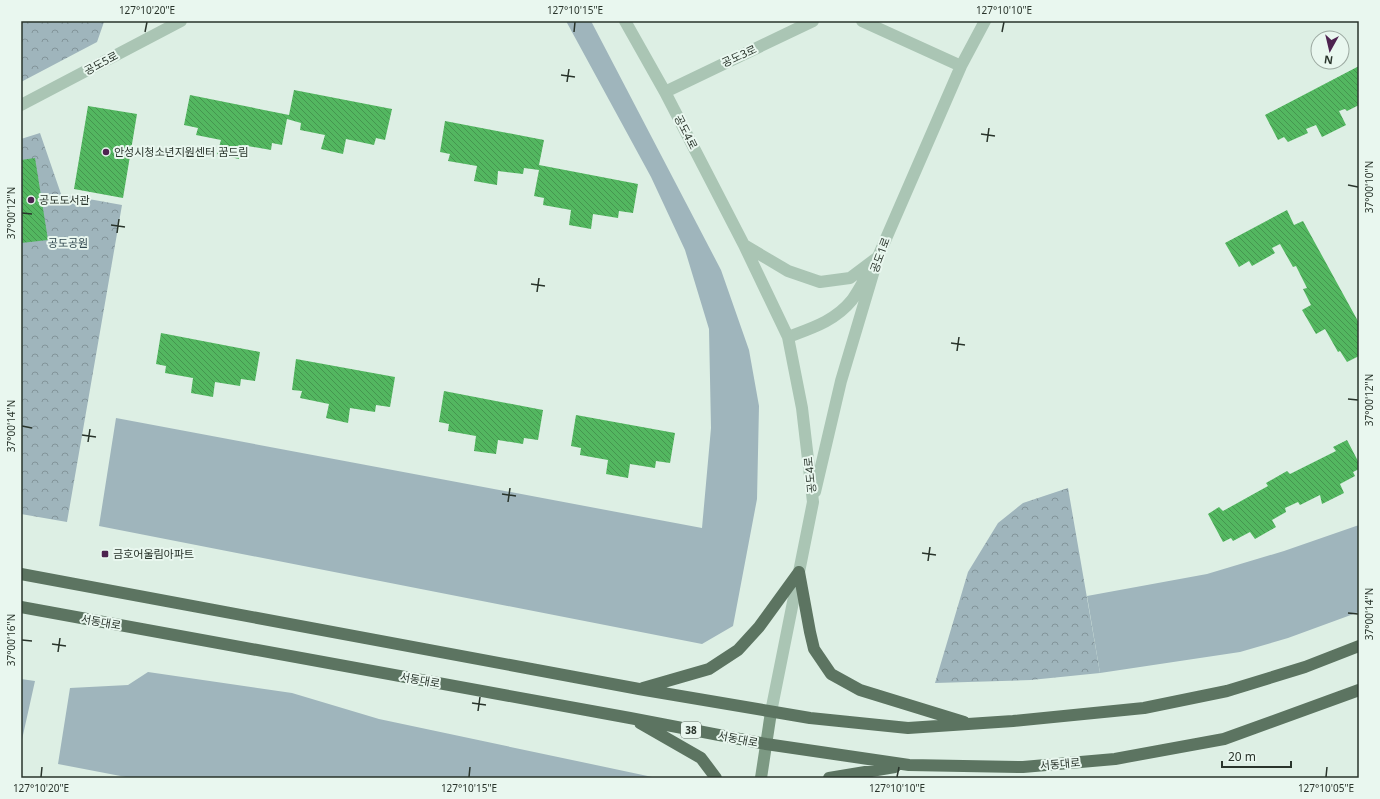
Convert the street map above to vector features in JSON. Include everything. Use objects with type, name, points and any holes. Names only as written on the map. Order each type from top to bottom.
[{"type":"main road","points":[[639,689],[709,669],[738,650],[759,627],[799,572]]},
{"type":"main road","points":[[799,572],[814,649],[831,674],[860,690],[973,724]]},
{"type":"main road","points":[[21,574],[639,689],[771,712],[810,718],[908,728],[1071,716],[1144,708],[1227,691],[1305,667],[1359,646]]},
{"type":"main road","name":"서동대로","points":[[21,607],[766,744],[909,765],[1023,767],[1114,759],[1224,739],[1359,690]]},
{"type":"main road","points":[[761,778],[771,712]]},
{"type":"main road","points":[[630,718],[701,758],[716,778]]},
{"type":"main road","points":[[830,778],[909,765]]},
{"type":"street","name":"공도5로","points":[[21,105],[181,21]]},
{"type":"street","name":"공도4로","points":[[625,21],[665,92],[744,245],[788,337],[802,408],[813,502],[771,712]]},
{"type":"street","name":"공도3로","points":[[665,92],[813,21]]},
{"type":"street","points":[[862,21],[961,66]]},
{"type":"street","name":"공도1로","points":[[813,502],[842,381],[878,256],[961,66],[985,21]]},
{"type":"street","points":[[744,245],[788,271],[820,282],[850,278],[878,256]]},
{"type":"street","points":[[788,337],[819,326],[835,316],[852,300],[878,256]]},
{"type":"green space","points":[[21,21],[104,22],[97,42],[21,82]]},
{"type":"green space","points":[[566,21],[591,21],[721,270],[749,350],[759,406],[757,499],[733,626],[702,644],[99,526],[116,418],[702,528],[711,428],[709,329],[685,250],[651,177]]},
{"type":"green space","name":"공도공원","points":[[40,133],[61,194],[122,205],[67,522],[21,514],[21,139]]},
{"type":"green space","points":[[1068,488],[1100,673],[1031,680],[935,683],[968,572],[998,523],[1023,503]]},
{"type":"green space","points":[[1359,525],[1359,612],[1288,638],[1240,652],[1100,673],[1087,596],[1207,574],[1284,551]]},
{"type":"green space","points":[[148,672],[292,693],[379,719],[657,778],[131,778],[58,764],[70,688],[128,685]]},
{"type":"green space","points":[[21,679],[35,681],[21,744]]},
{"type":"building","points":[[1359,66],[1359,105],[1347,111],[1345,109],[1339,111],[1346,125],[1322,137],[1316,125],[1306,129],[1308,133],[1288,142],[1284,137],[1278,140],[1265,115]]},
{"type":"building","points":[[294,90],[392,109],[385,140],[376,138],[374,145],[346,139],[343,154],[321,149],[325,135],[300,130],[301,123],[287,119],[282,145],[272,143],[271,150],[242,145],[239,159],[217,154],[221,140],[196,135],[198,128],[184,125],[190,95],[289,115]]},
{"type":"building","name":"안성시청소년지원센터 꿈드림","points":[[88,106],[137,114],[123,198],[74,189]]},
{"type":"building","points":[[445,121],[544,140],[539,165],[638,184],[633,213],[619,211],[618,218],[593,214],[591,229],[569,225],[571,210],[543,205],[544,198],[534,196],[539,170],[524,168],[523,174],[498,171],[497,185],[474,181],[477,166],[448,161],[450,154],[440,152]]},
{"type":"building","name":"공도도서관","points":[[35,158],[48,240],[21,243],[21,160]]},
{"type":"building","points":[[1287,210],[1294,225],[1303,221],[1359,323],[1359,356],[1347,362],[1340,351],[1338,352],[1325,329],[1316,334],[1302,310],[1311,305],[1303,289],[1307,288],[1296,266],[1293,267],[1280,244],[1272,248],[1275,253],[1252,266],[1249,261],[1239,267],[1225,243]]},
{"type":"building","points":[[161,333],[260,352],[255,381],[241,379],[240,386],[215,382],[213,397],[191,393],[193,378],[165,373],[166,366],[156,364]]},
{"type":"building","points":[[296,359],[395,377],[390,407],[376,405],[375,412],[350,408],[348,423],[326,418],[329,404],[300,398],[302,391],[292,390]]},
{"type":"building","points":[[444,391],[543,410],[538,440],[524,438],[523,444],[498,440],[496,454],[474,451],[476,436],[448,431],[449,424],[439,422]]},
{"type":"building","points":[[576,415],[675,433],[670,463],[656,461],[655,468],[630,464],[628,478],[606,474],[608,460],[580,455],[581,448],[571,446]]},
{"type":"building","points":[[1347,440],[1359,463],[1359,469],[1353,472],[1355,476],[1340,484],[1344,493],[1322,504],[1320,495],[1300,505],[1298,502],[1285,508],[1286,512],[1272,520],[1276,527],[1255,539],[1250,532],[1233,541],[1231,538],[1223,542],[1208,514],[1219,507],[1223,511],[1268,486],[1266,483],[1287,471],[1290,474],[1336,451],[1333,447]]},
{"type":"place","name":"안성시청소년지원센터 꿈드림","points":[[106,152]]},
{"type":"place","name":"공도도서관","points":[[31,200]]},
{"type":"place","name":"금호어울림아파트","points":[[105,554]]}]
